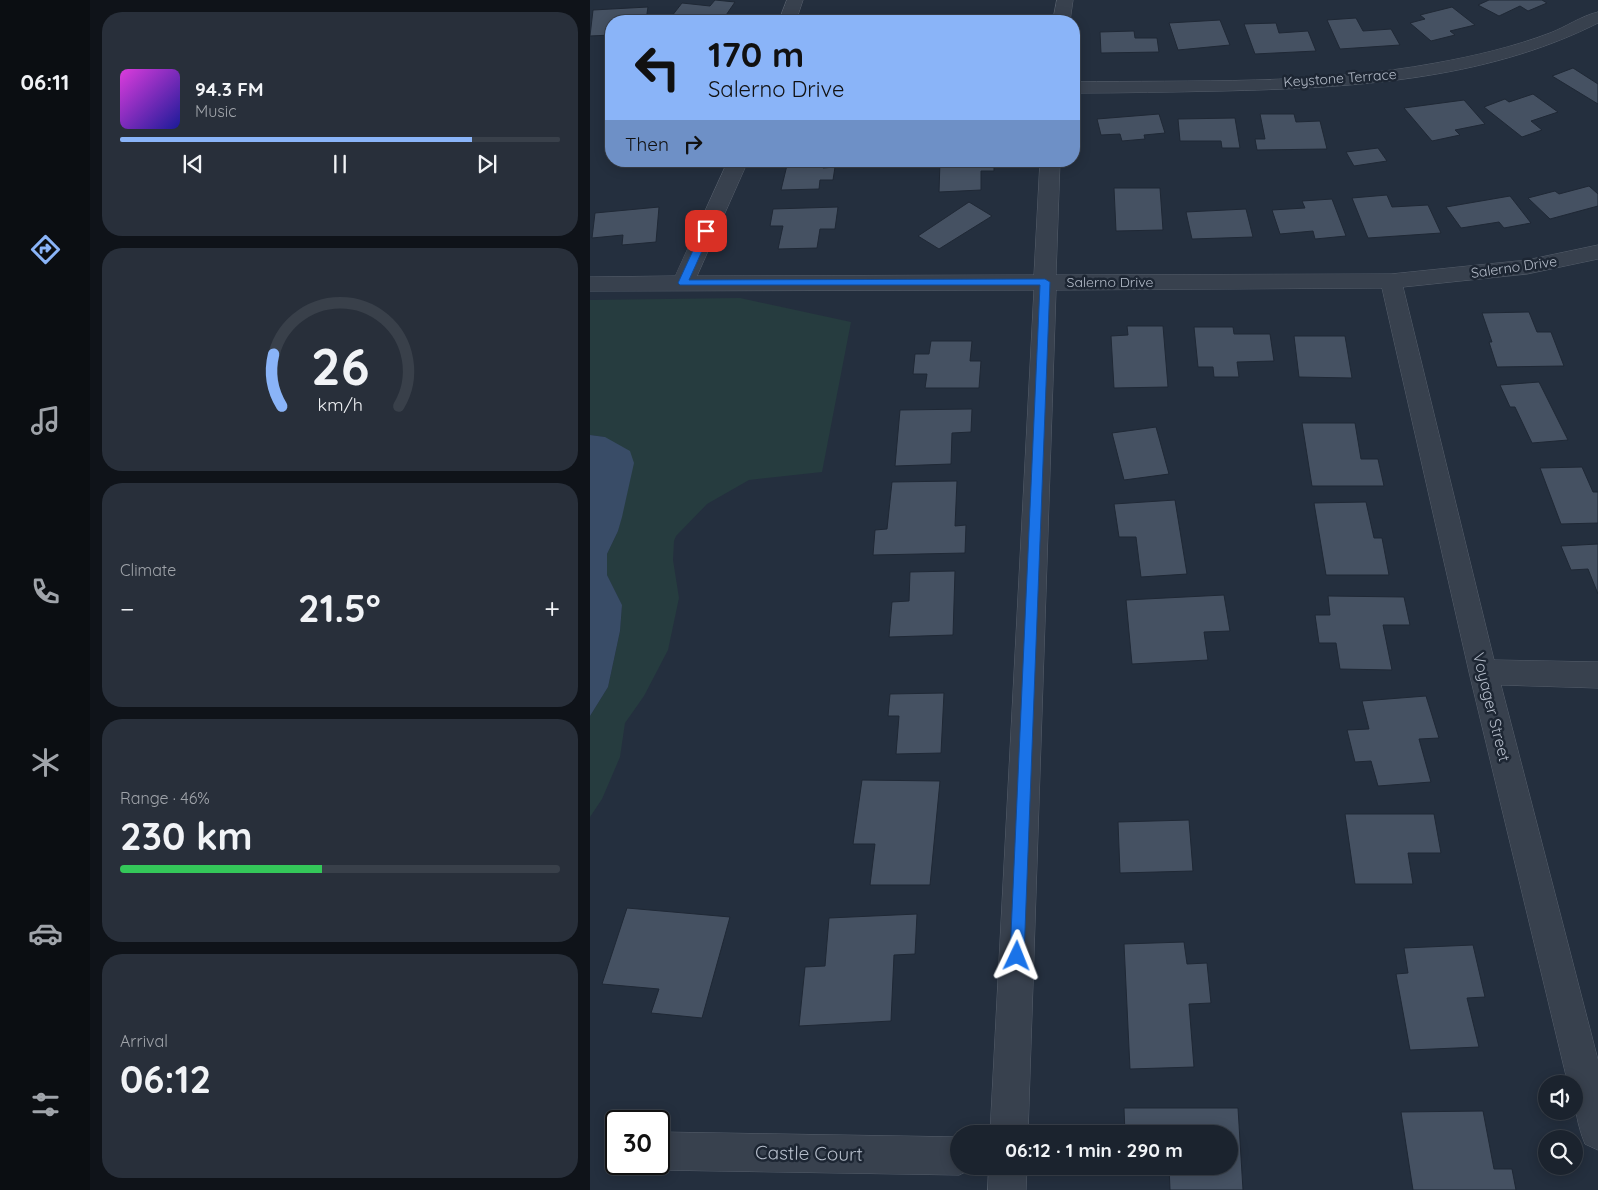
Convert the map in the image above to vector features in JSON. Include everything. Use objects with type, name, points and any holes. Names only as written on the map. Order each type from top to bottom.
[{"type":"street","points":[[790,15],[794,0]]},
{"type":"street","points":[[1063,15],[1065,0]]},
{"type":"street","name":"Keystone Terrace","points":[[1080,88],[1310,82],[1380,76],[1472,62],[1551,39],[1598,16]]},
{"type":"street","points":[[683,283],[735,167]]},
{"type":"street","points":[[1009,1125],[1050,167]]},
{"type":"street","name":"Salerno Drive","points":[[590,284],[1391,281],[1527,267],[1598,252]]},
{"type":"street","name":"Voyager Street","points":[[1391,281],[1483,672],[1598,1131]]},
{"type":"street","points":[[1483,672],[1598,675]]},
{"type":"street","name":"Castle Court","points":[[670,1151],[950,1156]]},
{"type":"street","points":[[1007,1190],[1008,1175]]},
{"type":"green space","points":[[740,298],[851,322],[822,472],[749,480],[707,504],[676,536],[673,560],[679,598],[668,650],[644,696],[625,723],[620,757],[602,799],[590,817],[590,716],[608,687],[620,631],[622,605],[607,575],[607,554],[618,531],[631,475],[605,437],[590,435],[590,300]]},
{"type":"water","points":[[590,435],[605,437],[630,451],[634,463],[618,531],[607,554],[607,575],[622,605],[620,631],[608,687],[590,716]]},
{"type":"building","points":[[715,0],[735,2],[726,15],[673,15],[682,3],[710,6]]},
{"type":"building","points":[[1489,0],[1542,0],[1547,3],[1528,11],[1520,6],[1499,16],[1478,5]]},
{"type":"building","points":[[648,7],[647,15],[605,15],[605,35],[590,36],[593,10]]},
{"type":"building","points":[[1452,7],[1475,25],[1450,31],[1455,35],[1431,41],[1410,23],[1425,19],[1420,15]]},
{"type":"building","points":[[1356,18],[1363,31],[1391,29],[1400,45],[1340,49],[1327,20]]},
{"type":"building","points":[[1220,20],[1230,45],[1178,50],[1169,23]]},
{"type":"building","points":[[1276,23],[1279,33],[1308,31],[1316,51],[1255,54],[1244,24]]},
{"type":"building","points":[[1134,31],[1135,38],[1157,38],[1159,52],[1101,53],[1100,32]]},
{"type":"building","points":[[1573,68],[1598,84],[1598,104],[1552,76]]},
{"type":"building","points":[[1533,94],[1558,112],[1531,121],[1542,130],[1522,137],[1484,107],[1505,99],[1509,102]]},
{"type":"building","points":[[1464,100],[1485,124],[1455,130],[1460,135],[1432,141],[1404,108]]},
{"type":"building","points":[[1159,114],[1165,133],[1144,135],[1145,139],[1122,141],[1120,134],[1101,135],[1097,119]]},
{"type":"building","points":[[1260,114],[1294,114],[1296,122],[1320,121],[1327,149],[1257,150],[1255,139],[1265,139]]},
{"type":"building","points":[[1235,118],[1240,148],[1222,148],[1221,141],[1180,141],[1178,119]]},
{"type":"building","points":[[1378,148],[1387,161],[1354,166],[1346,152]]},
{"type":"building","points":[[787,167],[835,167],[833,180],[820,180],[819,189],[781,190]]},
{"type":"building","points":[[940,167],[994,167],[994,171],[981,171],[981,190],[939,192]]},
{"type":"building","points":[[1589,186],[1598,194],[1598,206],[1550,219],[1528,198],[1555,191],[1559,194]]},
{"type":"building","points":[[1114,188],[1160,188],[1163,230],[1116,231]]},
{"type":"building","points":[[1387,195],[1392,207],[1428,205],[1441,233],[1368,238],[1352,198]]},
{"type":"building","points":[[1510,196],[1531,223],[1504,228],[1499,222],[1461,228],[1446,207]]},
{"type":"building","points":[[1332,199],[1346,236],[1315,239],[1313,231],[1280,234],[1272,210],[1305,208],[1302,201]]},
{"type":"building","points":[[969,202],[992,216],[939,249],[918,236]]},
{"type":"building","points":[[659,207],[656,242],[622,245],[623,235],[592,238],[595,213]]},
{"type":"building","points":[[838,207],[835,229],[820,229],[817,248],[778,249],[783,226],[770,226],[773,209]]},
{"type":"building","points":[[1246,209],[1253,237],[1192,239],[1186,212]]},
{"type":"building","points":[[1529,312],[1537,332],[1551,332],[1564,366],[1497,367],[1489,342],[1492,342],[1482,313]]},
{"type":"building","points":[[1127,326],[1163,326],[1168,387],[1114,388],[1111,336],[1128,335]]},
{"type":"building","points":[[1194,327],[1233,327],[1234,334],[1270,334],[1274,361],[1237,362],[1239,377],[1214,377],[1213,367],[1198,367]]},
{"type":"building","points":[[1294,336],[1345,336],[1352,378],[1299,377]]},
{"type":"building","points":[[931,341],[972,341],[970,361],[981,361],[979,388],[925,388],[927,374],[913,374],[915,354],[929,354]]},
{"type":"building","points":[[1539,382],[1568,440],[1532,443],[1515,407],[1510,407],[1500,385]]},
{"type":"building","points":[[972,409],[971,432],[952,433],[951,464],[895,466],[900,410]]},
{"type":"building","points":[[1302,423],[1355,423],[1361,459],[1378,459],[1384,486],[1312,486]]},
{"type":"building","points":[[1156,427],[1169,474],[1124,480],[1112,433]]},
{"type":"building","points":[[1582,467],[1593,492],[1598,492],[1598,523],[1561,524],[1540,468]]},
{"type":"building","points":[[957,481],[955,526],[966,525],[965,553],[873,555],[875,530],[887,529],[892,482]]},
{"type":"building","points":[[1175,500],[1187,574],[1141,577],[1136,537],[1119,537],[1114,504]]},
{"type":"building","points":[[1366,502],[1374,538],[1382,538],[1389,575],[1326,575],[1314,503]]},
{"type":"building","points":[[1598,544],[1598,594],[1588,569],[1571,570],[1561,546]]},
{"type":"building","points":[[955,571],[953,635],[889,637],[892,602],[909,601],[910,572]]},
{"type":"building","points":[[1224,595],[1230,631],[1204,632],[1208,660],[1132,664],[1126,600]]},
{"type":"building","points":[[1328,596],[1404,597],[1410,625],[1383,625],[1392,670],[1340,669],[1336,643],[1319,643],[1315,615],[1330,615]]},
{"type":"building","points":[[944,693],[941,753],[896,754],[899,716],[888,716],[890,694]]},
{"type":"building","points":[[1426,696],[1439,738],[1419,739],[1431,782],[1378,786],[1371,761],[1355,762],[1347,730],[1369,729],[1362,701]]},
{"type":"building","points":[[862,780],[940,781],[930,885],[870,885],[875,844],[853,844]]},
{"type":"building","points":[[1345,814],[1434,814],[1441,853],[1408,853],[1413,884],[1355,884]]},
{"type":"building","points":[[1189,820],[1193,871],[1120,873],[1118,822]]},
{"type":"building","points":[[627,908],[730,917],[702,1018],[651,1013],[659,989],[602,984]]},
{"type":"building","points":[[917,914],[915,954],[894,955],[891,1021],[799,1026],[805,967],[825,966],[829,918]]},
{"type":"building","points":[[1184,942],[1187,964],[1207,963],[1211,1003],[1189,1004],[1194,1067],[1130,1069],[1124,944]]},
{"type":"building","points":[[1473,945],[1485,997],[1467,998],[1479,1047],[1410,1050],[1396,974],[1408,973],[1404,948]]},
{"type":"building","points":[[1124,1108],[1238,1108],[1243,1190],[1170,1190],[1169,1175],[1238,1175],[1238,1125],[1125,1125]]},
{"type":"building","points":[[1483,1111],[1494,1169],[1512,1169],[1516,1190],[1413,1190],[1401,1112]]},
{"type":"route","points":[[706,231],[683,283],[1045,282],[1017,956]]}]
